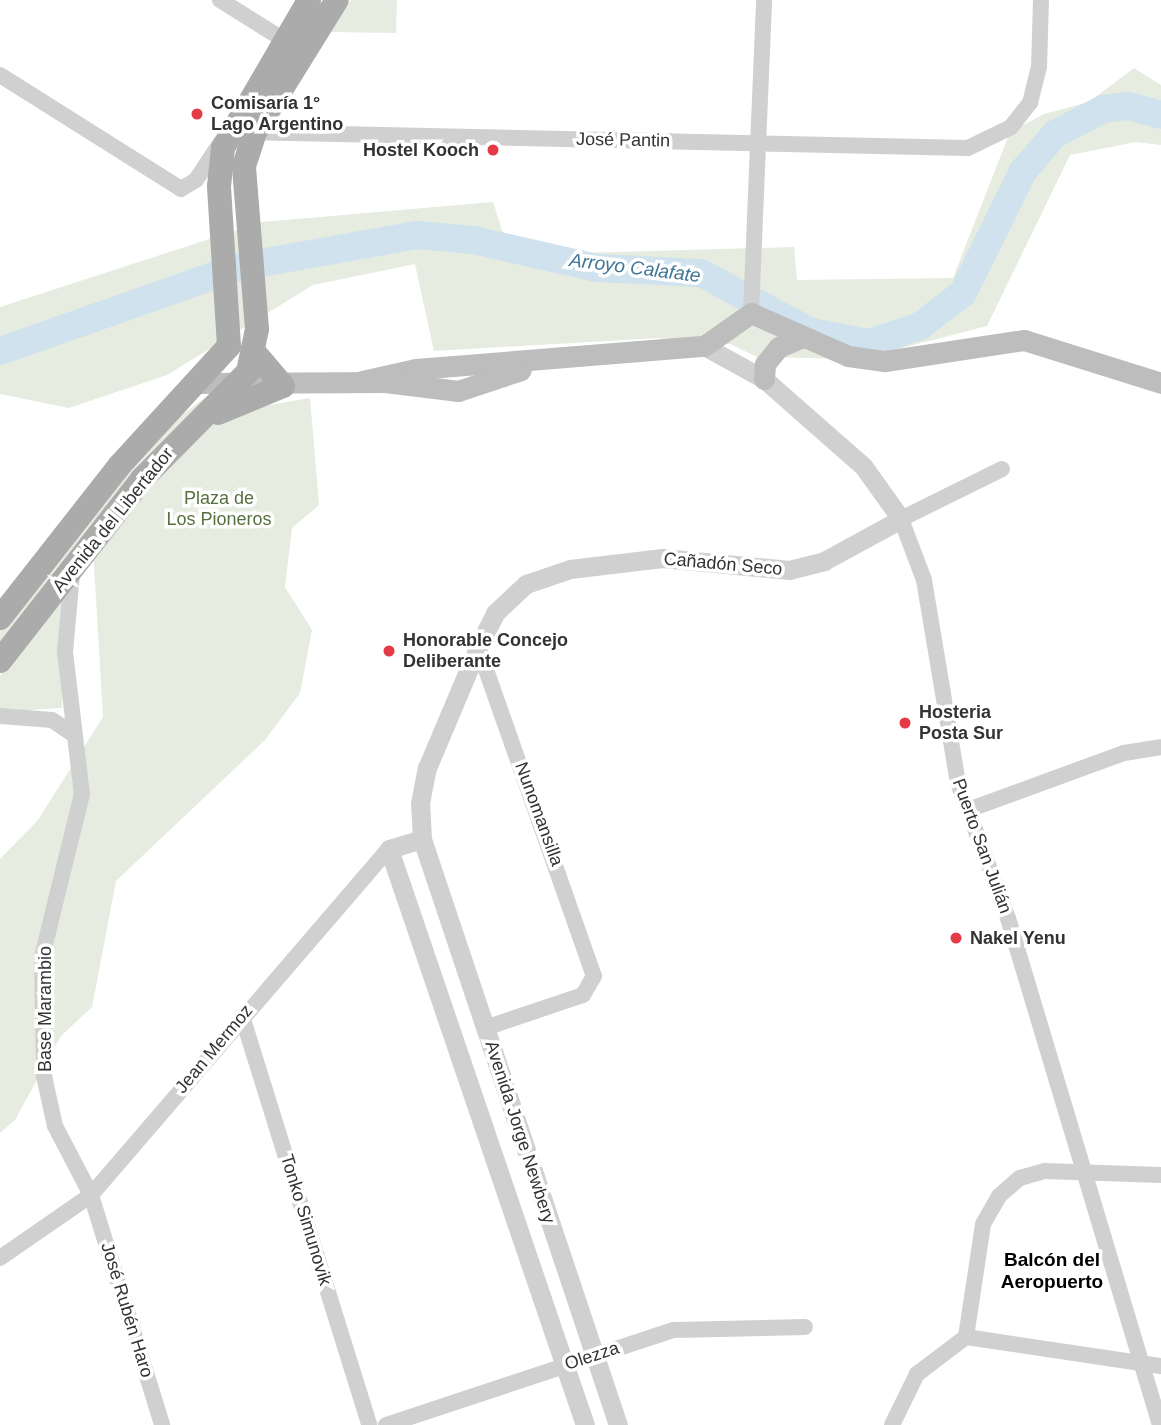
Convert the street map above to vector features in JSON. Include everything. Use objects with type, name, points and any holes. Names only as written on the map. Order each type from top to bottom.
[{"type":"main road","name":"Avenida del Libertador","points":[[0,661],[156,463],[209,417],[239,386],[256,341],[232,209],[220,167],[229,130],[309,0]]},
{"type":"main road","name":"Avenida del Libertador","points":[[0,618],[119,466],[226,352],[232,331],[232,209],[244,166],[255,132],[337,0]]},
{"type":"main road","points":[[197,383],[283,386],[362,381],[416,369],[539,363],[704,346],[751,308],[800,338],[848,356],[885,361],[1004,340],[1041,343],[1161,383]]},
{"type":"main road","points":[[764,379],[765,364],[779,346],[800,338]]},
{"type":"main road","points":[[256,341],[283,386]]},
{"type":"main road","points":[[209,417],[283,386]]},
{"type":"street","points":[[220,0],[284,40]]},
{"type":"street","points":[[751,308],[762,143],[764,0]]},
{"type":"street","name":"José Pantin","points":[[229,130],[948,149],[986,143],[1011,127],[1036,86],[1041,0]]},
{"type":"street","points":[[0,75],[181,189],[196,180],[229,130]]},
{"type":"street","name":"Puerto San Julián","points":[[704,346],[764,379],[869,472],[901,519],[924,580],[948,740],[968,810],[1008,918],[1160,1425]]},
{"type":"street","points":[[901,519],[1002,469]]},
{"type":"street","name":"Cañadón Seco","points":[[422,839],[427,768],[478,647],[495,612],[546,575],[662,558],[789,570],[824,561],[901,519]]},
{"type":"street","name":"Base Marambio","points":[[74,567],[65,635],[82,803],[44,941],[43,1058],[55,1126],[91,1195]]},
{"type":"street","name":"Nunomansilla","points":[[478,647],[590,956],[593,983],[575,999],[485,1028]]},
{"type":"street","points":[[0,716],[52,720],[74,735]]},
{"type":"street","points":[[968,810],[1124,754],[1161,747]]},
{"type":"street","points":[[389,849],[422,839]]},
{"type":"street","name":"Avenida Jorge Newbery","points":[[422,839],[618,1425]]},
{"type":"street","name":"Avenida Jorge Newbery","points":[[389,849],[585,1425]]},
{"type":"street","name":"Jean Mermoz","points":[[0,1258],[91,1195],[242,1016],[389,849]]},
{"type":"street","name":"Tonko Simunovik","points":[[242,1016],[369,1425]]},
{"type":"street","points":[[479,1112],[510,1102]]},
{"type":"street","points":[[892,1425],[917,1374],[966,1336],[983,1224],[999,1196],[1020,1178],[1084,1168],[1161,1175]]},
{"type":"street","name":"José Rubén Haro","points":[[91,1195],[162,1425]]},
{"type":"street","name":"Olezza","points":[[386,1425],[674,1330],[805,1327]]},
{"type":"street","points":[[966,1336],[1161,1366]]},
{"type":"green space","points":[[351,0],[397,0],[396,33],[331,32]]},
{"type":"green space","points":[[1134,68],[1161,85],[1161,145],[1136,142],[1070,155],[987,326],[859,359],[757,357],[730,344],[658,338],[434,351],[415,264],[313,285],[167,375],[69,408],[0,394],[0,307],[262,222],[493,202],[510,255],[794,247],[797,280],[953,278],[1010,132],[1044,114],[1089,102]]},
{"type":"green space","points":[[210,394],[0,646],[0,628],[85,519],[171,423]]},
{"type":"green space","name":"Plaza de Los Pioneros","points":[[310,398],[319,505],[292,528],[285,587],[312,630],[300,693],[265,740],[116,881],[92,1007],[61,1036],[15,1120],[0,1133],[0,859],[38,820],[103,717],[93,549],[192,435],[236,411]]},
{"type":"green space","points":[[62,595],[62,708],[0,712],[0,676]]},
{"type":"waterway","name":"Arroyo Calafate","points":[[0,351],[239,267],[416,235],[473,240],[596,268],[701,273],[811,332],[869,343],[920,326],[963,293],[1023,171],[1055,134],[1103,109],[1128,106],[1161,115]]},
{"type":"place","name":"Comisaría 1° Lago Argentino","points":[[197,114]]},
{"type":"place","name":"Hostel Kooch","points":[[493,150]]},
{"type":"place","name":"Honorable Concejo Deliberante","points":[[389,651]]},
{"type":"place","name":"Hosteria Posta Sur","points":[[905,723]]},
{"type":"place","name":"Nakel Yenu","points":[[956,938]]},
{"type":"district","name":"Balcón del Aeropuerto","points":[[1052,1271]]}]
